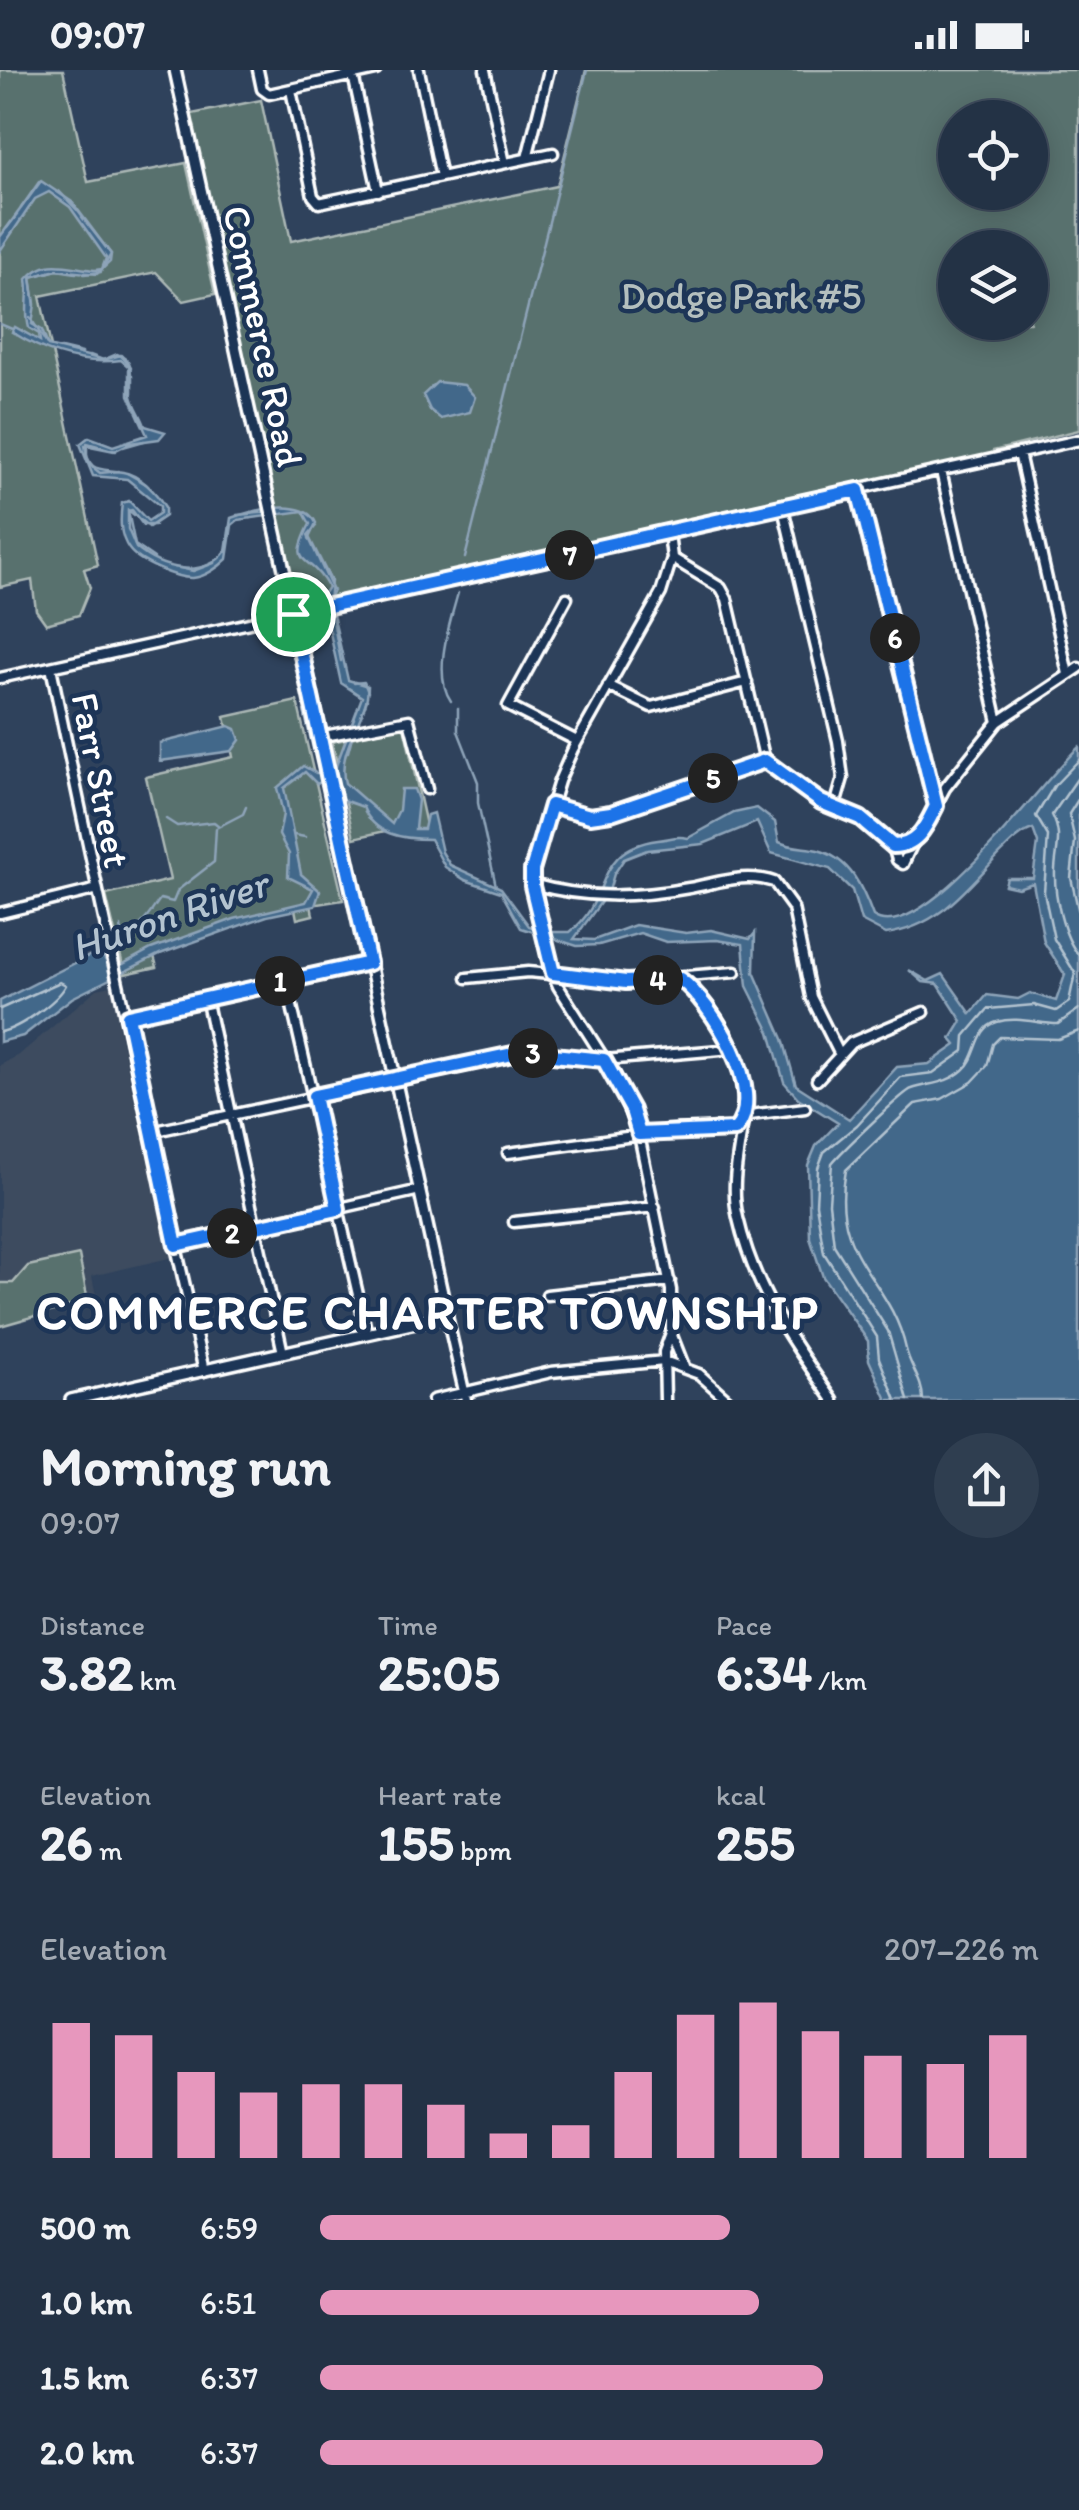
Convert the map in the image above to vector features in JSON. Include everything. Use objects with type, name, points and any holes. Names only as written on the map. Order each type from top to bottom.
[{"type":"main road","name":"Commerce Road","points":[[175,70],[448,1316]]},
{"type":"main road","points":[[71,1400],[104,1396],[448,1316]]},
{"type":"street","points":[[258,70],[265,92],[292,90],[376,70]]},
{"type":"street","points":[[419,70],[441,177]]},
{"type":"street","points":[[485,70],[505,163]]},
{"type":"street","points":[[527,158],[548,70]]},
{"type":"street","points":[[353,75],[378,191]]},
{"type":"street","points":[[292,90],[313,196],[319,203],[553,153]]},
{"type":"street","points":[[0,678],[1079,440]]},
{"type":"street","points":[[1019,453],[1068,674]]},
{"type":"street","points":[[941,471],[998,722]]},
{"type":"street","points":[[858,490],[936,806]]},
{"type":"street","points":[[783,508],[838,741],[843,778],[835,806]]},
{"type":"street","points":[[665,1400],[664,1361],[671,1333],[670,1281],[639,1134],[632,1110],[553,973],[532,884],[551,805],[577,741],[662,593],[672,558],[670,533]]},
{"type":"street","points":[[672,558],[721,588],[765,761],[802,790],[860,818],[893,846],[897,860],[903,864],[936,806],[998,722],[1079,668]]},
{"type":"street","points":[[567,598],[508,706],[577,741]]},
{"type":"street","name":"Farr Street","points":[[51,667],[94,890],[128,1016],[204,1370]]},
{"type":"street","points":[[608,686],[651,707],[746,682]]},
{"type":"street","points":[[319,737],[409,720],[427,789]]},
{"type":"street","points":[[551,805],[590,816],[611,813],[765,761]]},
{"type":"street","points":[[893,846],[912,843]]},
{"type":"street","points":[[532,884],[606,898],[740,878],[774,882],[793,908],[810,998],[839,1053]]},
{"type":"street","points":[[0,912],[94,890]]},
{"type":"street","points":[[128,1016],[369,963]]},
{"type":"street","points":[[467,978],[553,973],[626,982],[735,972]]},
{"type":"street","points":[[680,979],[716,1017],[732,1049],[744,1099],[733,1177],[745,1246],[782,1330],[833,1400]]},
{"type":"street","points":[[286,980],[368,1334]]},
{"type":"street","points":[[206,998],[283,1353]]},
{"type":"street","points":[[817,1080],[839,1053],[870,1031],[909,1021],[924,1012]]},
{"type":"street","points":[[151,1132],[522,1052],[604,1060],[732,1049]]},
{"type":"street","points":[[508,1153],[639,1134],[735,1130],[750,1114],[805,1108]]},
{"type":"street","points":[[176,1245],[420,1190]]},
{"type":"street","points":[[514,1222],[655,1207]]},
{"type":"street","points":[[547,1295],[670,1281]]},
{"type":"street","points":[[448,1316],[466,1396]]},
{"type":"street","points":[[671,1333],[684,1367]]},
{"type":"street","points":[[432,1400],[466,1396],[551,1372],[664,1361],[684,1367],[728,1400]]},
{"type":"shaded area","points":[[111,986],[161,1215],[169,1214],[178,1256],[92,1276],[96,1296],[0,1317],[0,1065],[19,1055],[97,989]]},
{"type":"green space","points":[[0,70],[63,70],[88,182],[186,163],[215,294],[184,301],[156,272],[40,296],[98,565],[84,569],[90,588],[79,615],[46,624],[36,610],[32,580],[0,587]]},
{"type":"green space","name":"Dodge Park #5","points":[[586,70],[1079,70],[1079,430],[993,451],[993,458],[294,613],[187,115],[261,100],[291,241],[557,186]]},
{"type":"green space","points":[[297,701],[343,900],[311,905],[313,915],[297,919],[295,909],[270,912],[153,952],[157,967],[125,974],[106,895],[170,880],[146,777],[233,757],[225,717]]},
{"type":"green space","points":[[404,726],[428,834],[385,831],[354,838],[332,742]]},
{"type":"green space","points":[[79,1255],[88,1301],[0,1326],[0,1283],[13,1283],[28,1266]]},
{"type":"water","points":[[41,181],[72,202],[111,254],[110,262],[97,274],[57,270],[31,277],[35,304],[32,324],[42,330],[48,346],[103,360],[117,354],[124,358],[130,366],[133,400],[145,426],[165,432],[159,439],[130,443],[114,451],[85,445],[92,465],[135,477],[165,507],[165,516],[149,527],[128,510],[128,529],[136,548],[169,566],[206,566],[226,551],[231,518],[278,508],[303,511],[238,520],[232,525],[227,559],[198,577],[169,573],[134,554],[122,533],[122,503],[129,501],[148,521],[160,513],[160,506],[127,479],[93,476],[80,444],[89,437],[113,446],[147,435],[129,395],[129,367],[121,360],[93,361],[65,356],[12,332],[15,327],[40,341],[39,334],[29,328],[27,315],[27,279],[34,272],[58,265],[102,269],[106,258],[70,207],[49,192],[35,199],[0,251],[0,237]]},
{"type":"water","points":[[437,382],[464,385],[475,397],[470,412],[441,419],[430,410],[423,395]]},
{"type":"water","points":[[303,511],[316,523],[309,538],[333,591],[329,597],[348,680],[368,686],[345,758],[345,783],[392,824],[399,810],[401,789],[414,789],[418,800],[415,829],[424,829],[427,815],[433,813],[442,852],[450,865],[501,888],[529,926],[548,932],[570,932],[584,919],[612,864],[622,853],[658,840],[688,838],[734,813],[757,808],[775,822],[779,842],[818,850],[839,860],[860,886],[873,916],[894,920],[921,908],[950,885],[1079,747],[1079,1400],[887,1400],[869,1360],[868,1341],[823,1277],[810,1238],[808,1165],[816,1146],[838,1123],[798,1098],[784,1082],[770,1032],[747,986],[743,944],[717,940],[666,942],[640,933],[599,945],[577,946],[521,928],[501,892],[465,880],[445,867],[430,839],[390,834],[374,824],[363,807],[343,800],[335,776],[317,784],[305,772],[284,788],[301,874],[320,891],[315,906],[267,916],[160,954],[72,998],[23,1036],[0,1042],[0,1001],[93,954],[101,953],[112,970],[151,949],[234,919],[306,902],[313,889],[288,877],[289,854],[279,835],[283,814],[277,788],[303,766],[316,773],[334,771],[362,697],[341,683],[322,596],[328,587],[301,555],[310,524]],"holes":[[[757,822],[771,853],[830,869],[852,890],[861,921],[886,934],[935,916],[1013,841],[1033,829],[1038,843],[1033,878],[1007,878],[1005,885],[1018,888],[1033,883],[1044,942],[1065,975],[1056,1001],[1030,993],[1018,999],[987,995],[971,1014],[943,974],[928,981],[909,970],[923,982],[938,984],[962,1021],[951,1039],[956,1045],[929,1064],[897,1067],[849,1119],[796,1085],[783,1039],[754,972],[755,933],[750,939],[711,930],[686,933],[635,925],[594,940],[574,939],[609,891],[624,859],[647,850],[703,844]]]},
{"type":"water","points":[[229,726],[236,729],[240,740],[232,751],[160,761],[160,743]]},
{"type":"waterway","points":[[465,558],[587,70]]},
{"type":"waterway","points":[[21,208],[39,182]]},
{"type":"waterway","points":[[59,191],[77,210]]},
{"type":"waterway","points":[[7,228],[17,215]]},
{"type":"waterway","points":[[82,217],[111,254],[101,272],[84,274]]},
{"type":"waterway","points":[[35,306],[31,277],[57,270],[76,273]]},
{"type":"waterway","points":[[30,317],[48,346]]},
{"type":"waterway","points":[[0,324],[12,329]]},
{"type":"waterway","points":[[61,348],[82,353]]},
{"type":"waterway","points":[[90,355],[103,360],[121,355],[131,368]]},
{"type":"waterway","points":[[132,376],[132,393]]},
{"type":"waterway","points":[[123,447],[144,441]]},
{"type":"waterway","points":[[87,458],[87,443],[116,451]]},
{"type":"waterway","points":[[90,465],[100,473],[119,471]]},
{"type":"waterway","points":[[127,473],[146,484]]},
{"type":"waterway","points":[[154,558],[135,545],[128,511],[132,510],[143,525],[155,525]]},
{"type":"waterway","points":[[237,515],[269,512]]},
{"type":"waterway","points":[[316,526],[308,535],[331,581],[329,602]]},
{"type":"waterway","points":[[180,568],[193,571],[214,563]]},
{"type":"waterway","points":[[451,701],[443,663],[458,593]]},
{"type":"waterway","points":[[332,615],[341,661]]},
{"type":"waterway","points":[[354,683],[364,682],[368,692]]},
{"type":"waterway","points":[[361,716],[367,700]]},
{"type":"waterway","points":[[458,708],[458,731],[478,782],[478,803],[496,886]]},
{"type":"waterway","points":[[304,711],[319,773]]},
{"type":"waterway","points":[[348,752],[352,737]]},
{"type":"waterway","name":"Huron River","points":[[121,926],[122,934],[129,932],[145,920],[160,899],[173,902],[178,890],[214,862],[216,828],[243,814],[246,807]]},
{"type":"waterway","points":[[166,819],[177,826],[214,822],[219,826]]},
{"type":"waterway","points":[[294,835],[305,837]]},
{"type":"district","name":"COMMERCE CHARTER TOWNSHIP","points":[[428,1312]]},
{"type":"route","points":[[858,490],[936,806],[920,835],[912,843],[893,846],[860,818],[821,802],[765,761],[611,813],[590,816],[551,805],[532,870],[532,886],[553,973],[626,982],[680,979],[700,996],[716,1017],[738,1065],[744,1099],[742,1122],[735,1130],[710,1128],[639,1134],[632,1110],[604,1060],[522,1052],[314,1096],[338,1209],[176,1245],[128,1016],[369,963],[293,614],[858,490]]}]
